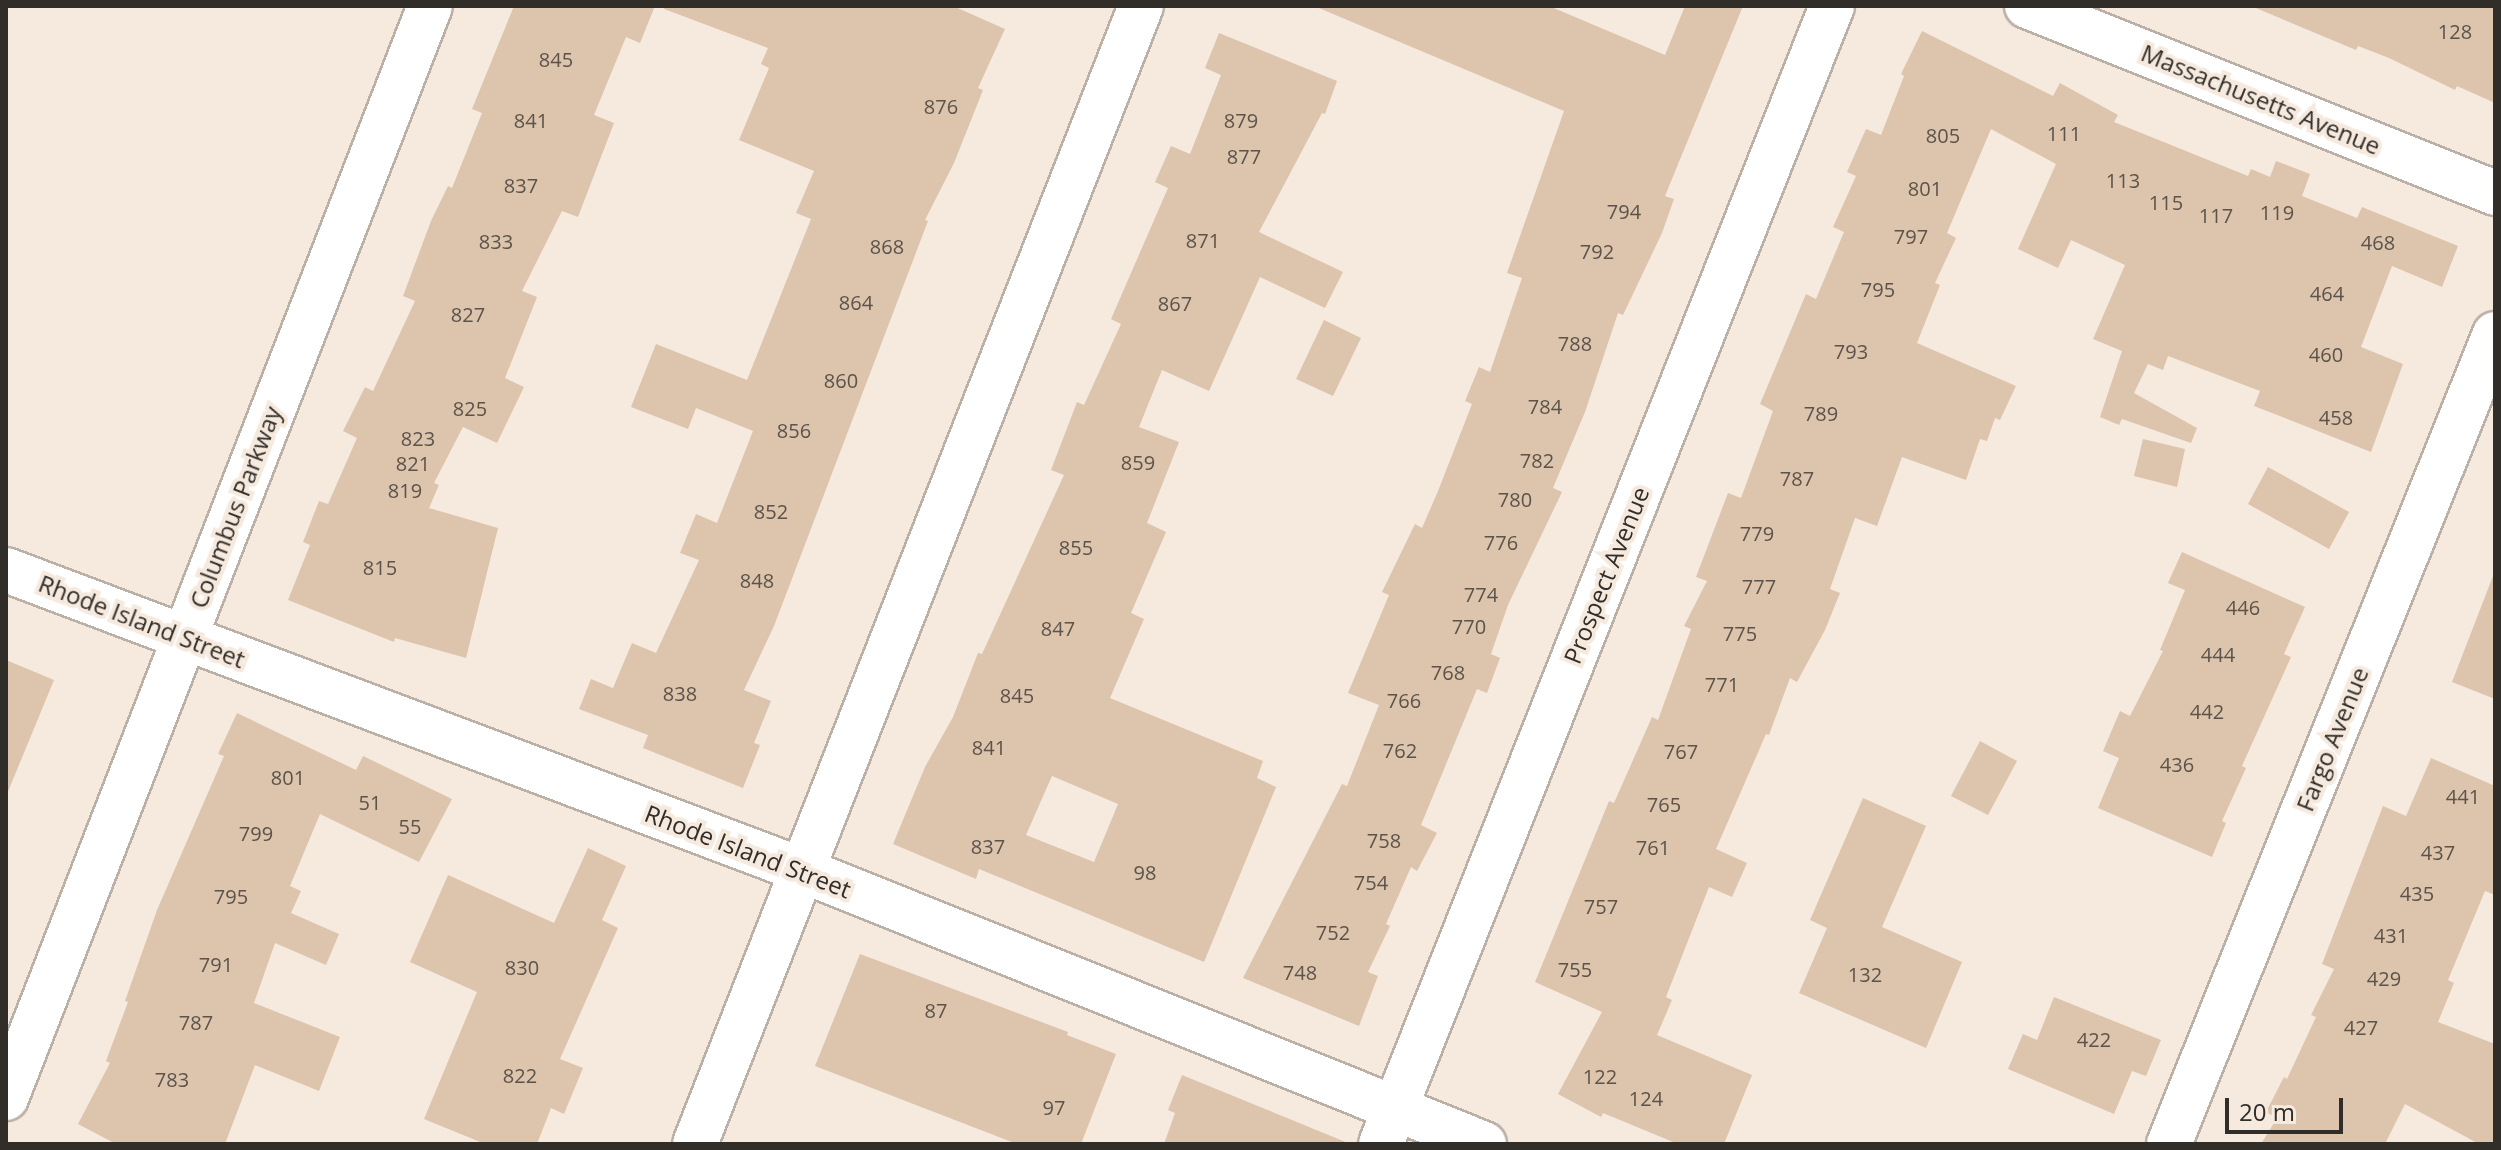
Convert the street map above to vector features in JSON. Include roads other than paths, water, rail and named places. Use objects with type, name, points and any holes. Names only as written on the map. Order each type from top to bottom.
[{"type":"street","name":"Columbus Parkway","points":[[6,1098],[430,6]]},
{"type":"street","points":[[695,1144],[1141,6]]},
{"type":"street","name":"Prospect Avenue","points":[[1388,1127],[1832,6]]},
{"type":"street","name":"Massachusetts Avenue","points":[[2027,6],[2495,193]]},
{"type":"street","name":"Fargo Avenue","points":[[2169,1144],[2495,334]]},
{"type":"street","name":"Rhode Island Street","points":[[6,570],[802,870],[1388,1127],[1484,1144]]}]
